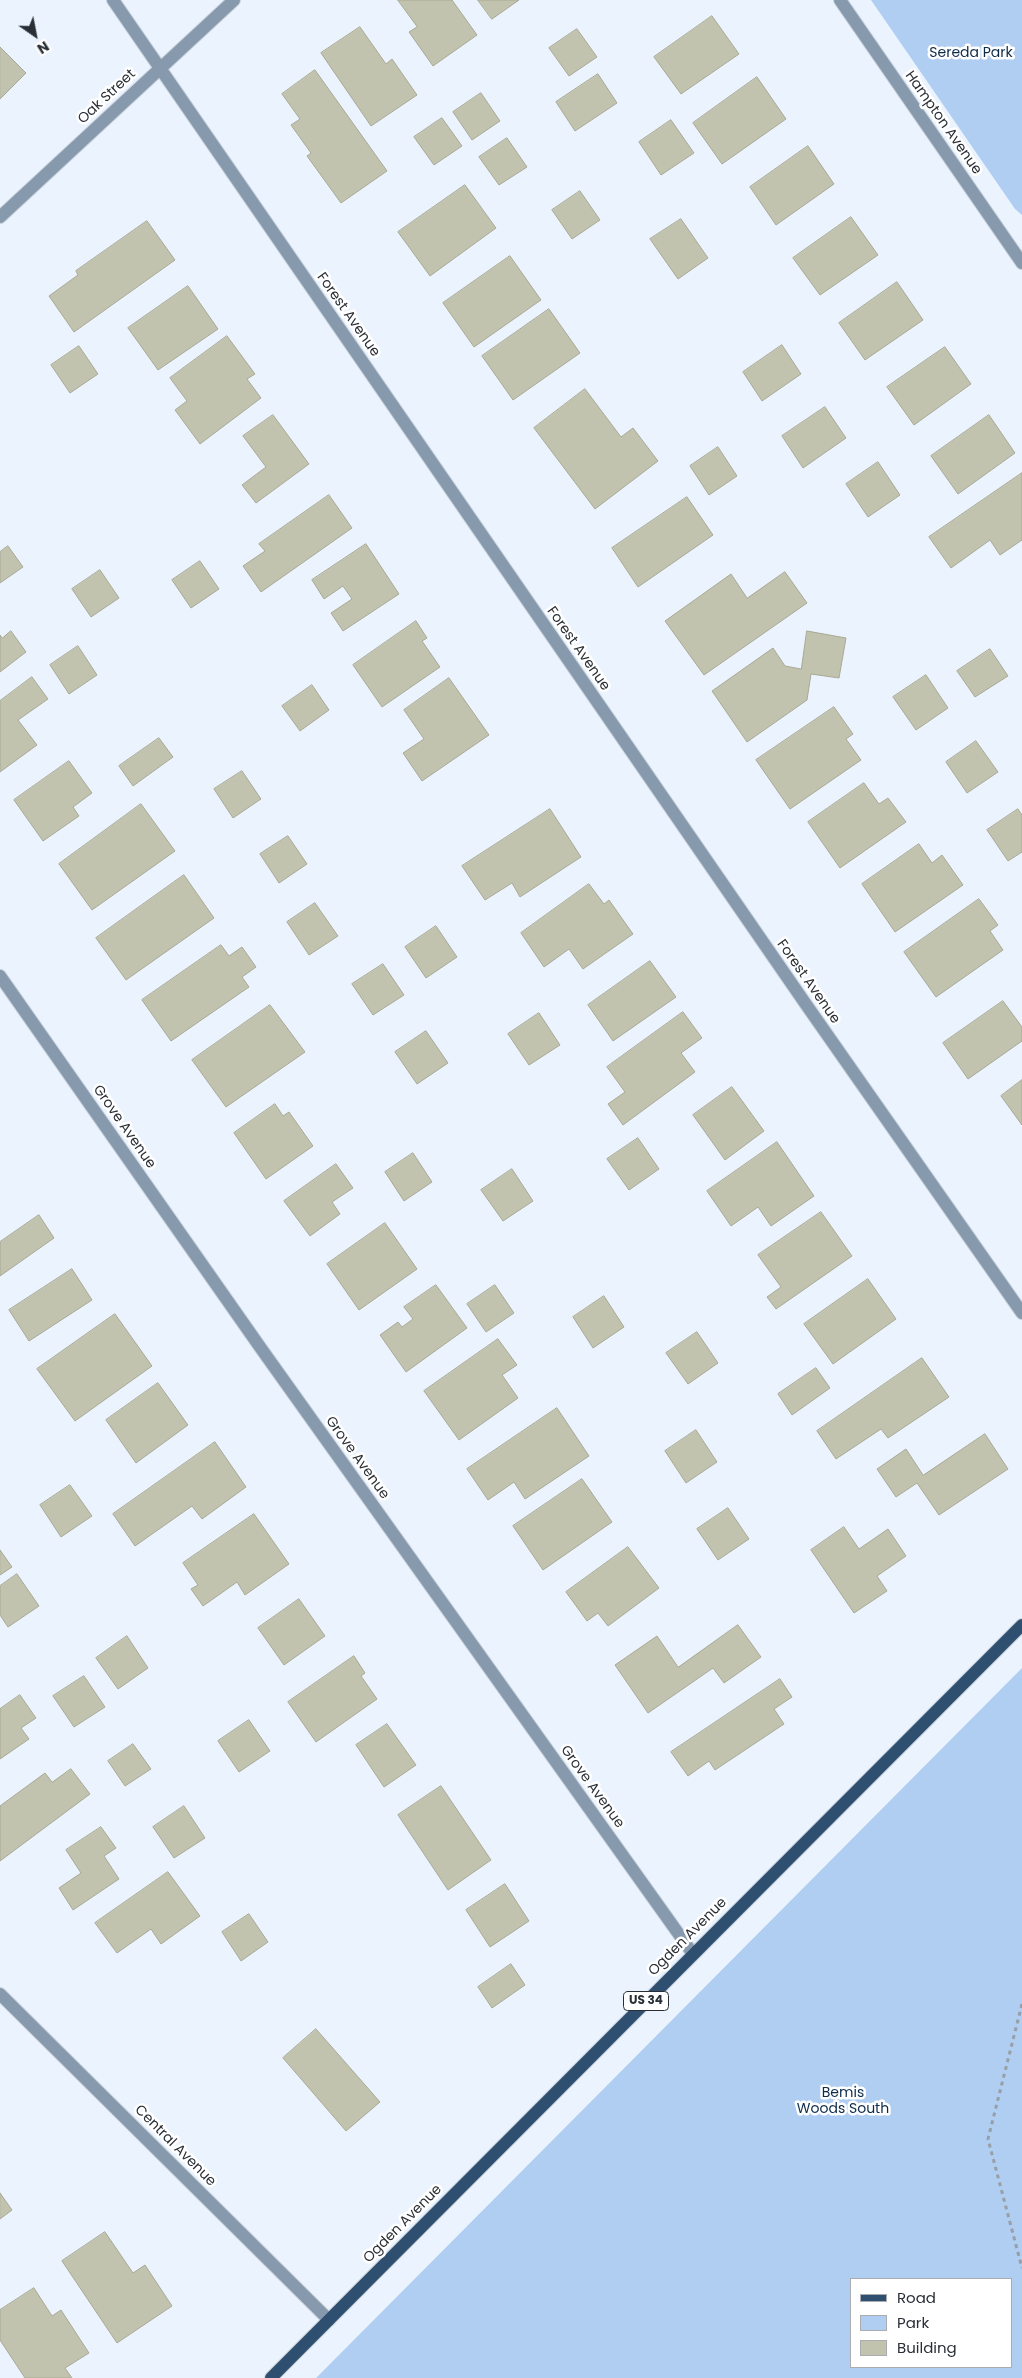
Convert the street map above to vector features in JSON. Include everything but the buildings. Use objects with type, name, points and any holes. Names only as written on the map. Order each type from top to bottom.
[{"type":"main road","name":"Ogden Avenue","points":[[271,2378],[1022,1625]]},
{"type":"street","name":"Forest Avenue","points":[[112,0],[793,987],[1022,1313]]},
{"type":"street","name":"Oak Street","points":[[0,217],[234,0]]},
{"type":"street","name":"Hampton Avenue","points":[[840,0],[1022,263]]},
{"type":"street","name":"Grove Avenue","points":[[0,976],[254,1339],[693,1954]]},
{"type":"street","name":"Central Avenue","points":[[0,1994],[329,2320]]},
{"type":"path","points":[[1022,2004],[988,2139],[1022,2268]]},
{"type":"green space","name":"Sereda Park","points":[[871,0],[1022,0],[1022,215],[1015,209]]},
{"type":"green space","name":"Bemis Woods South","points":[[1022,1668],[1022,2378],[316,2378]]}]
